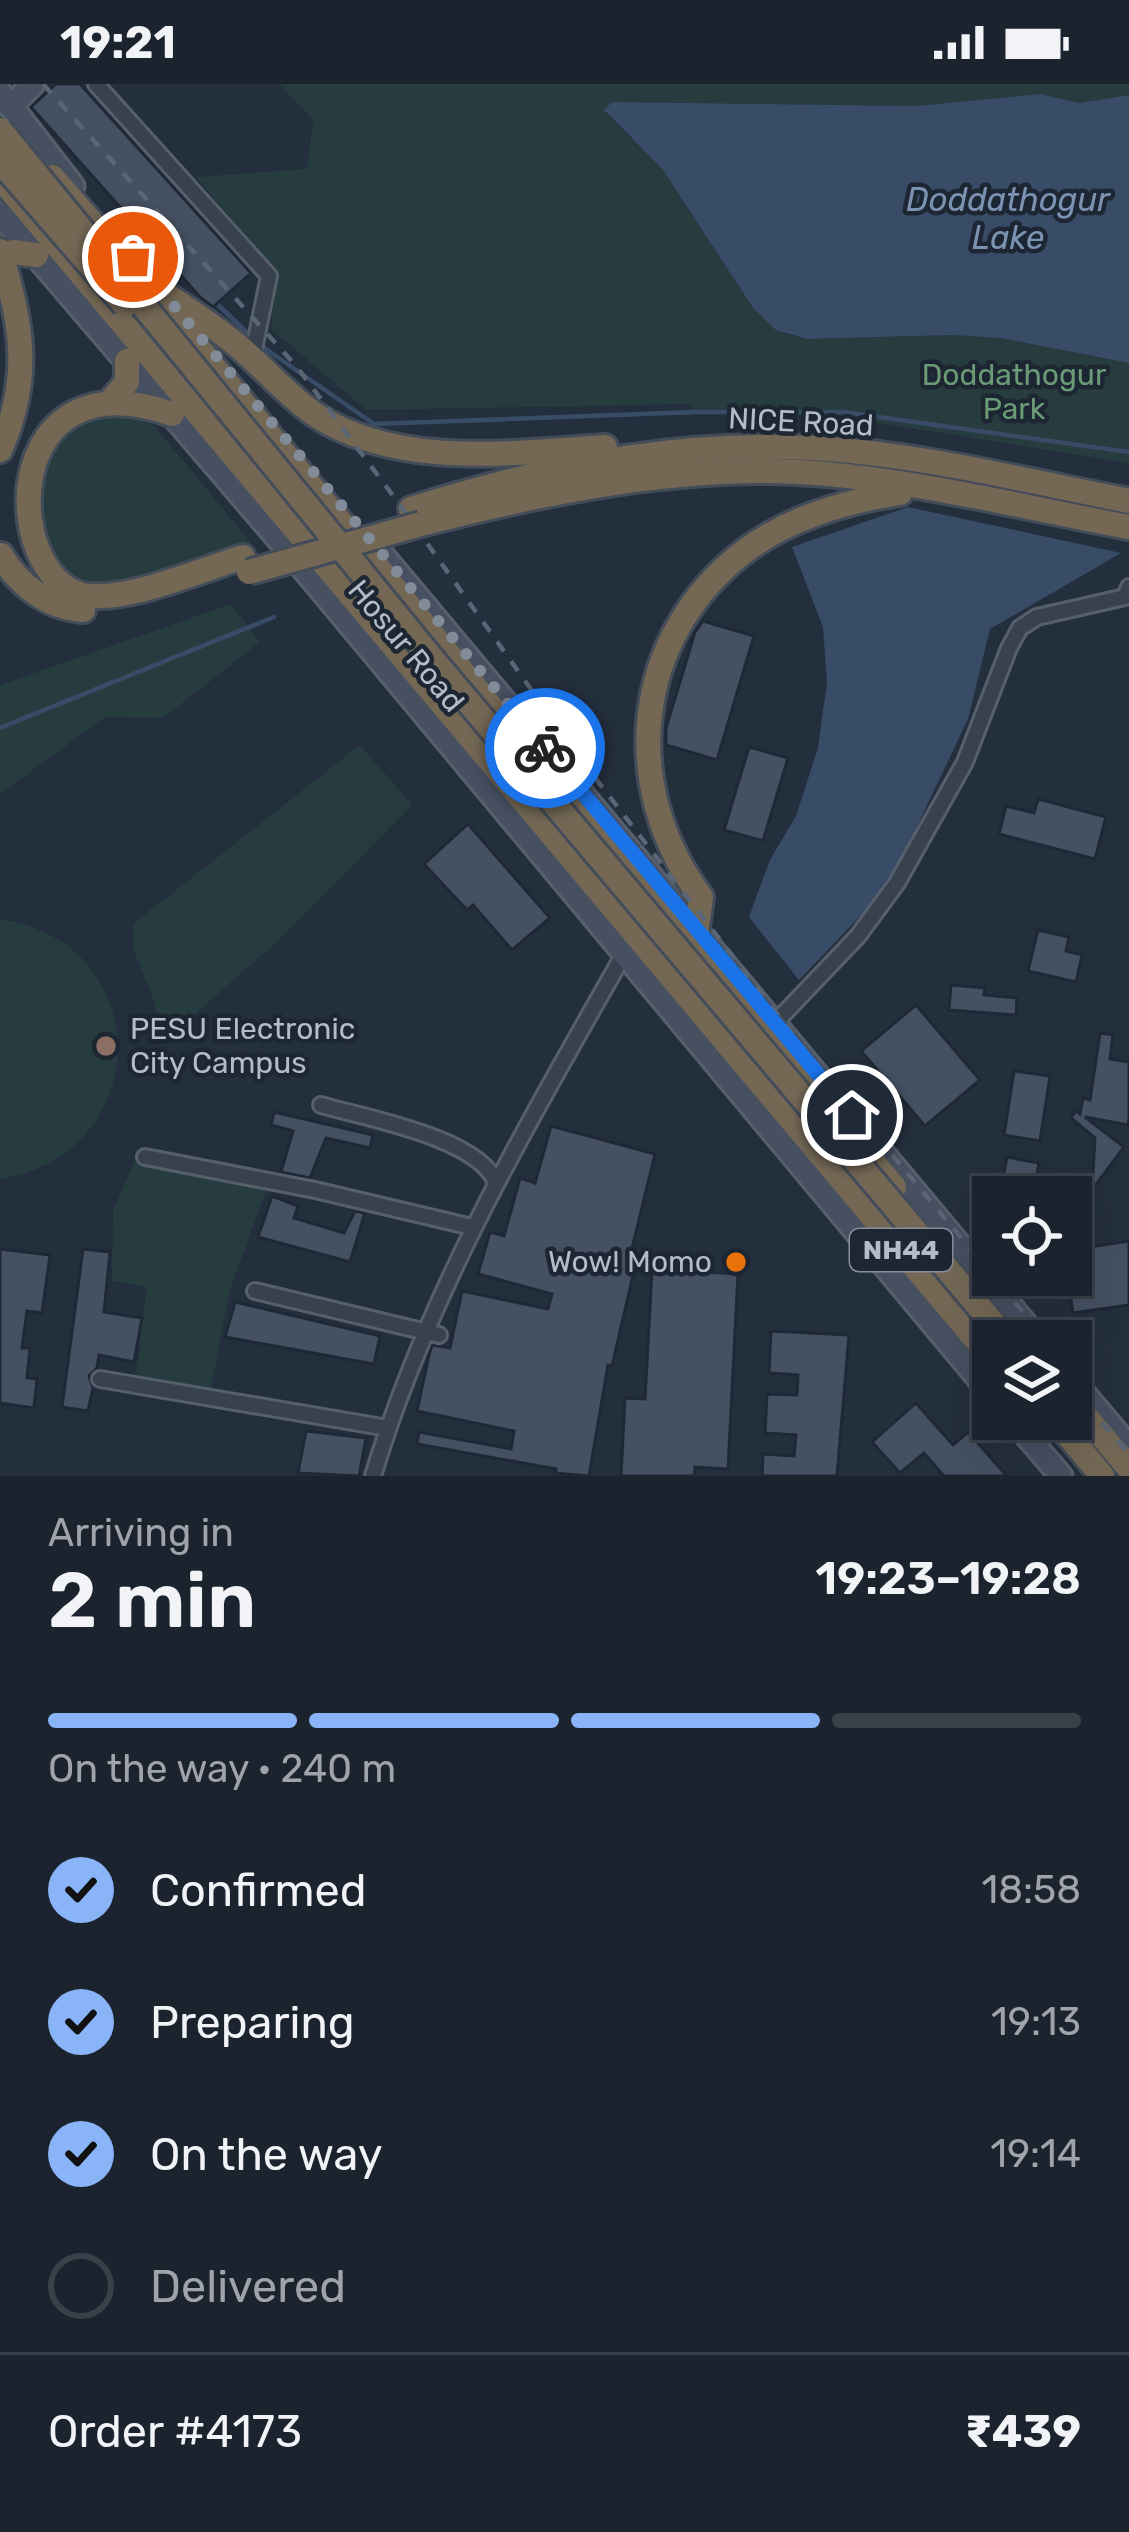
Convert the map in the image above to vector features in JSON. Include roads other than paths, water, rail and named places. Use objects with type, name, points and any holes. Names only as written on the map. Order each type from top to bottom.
[{"type":"highway","name":"Hosur Road","points":[[3,112],[695,939],[1005,1320]]},
{"type":"highway","points":[[3,112],[433,660],[990,1320]]},
{"type":"highway","points":[[0,160],[972,1321]]},
{"type":"highway","name":"Hosur Road","points":[[0,178],[972,1335]]},
{"type":"highway","points":[[2,463],[22,352],[19,313],[1,255],[35,255]]},
{"type":"highway","points":[[160,290],[316,415],[339,428],[395,445],[453,452],[646,444],[682,450]]},
{"type":"highway","points":[[110,403],[127,382],[127,362]]},
{"type":"highway","points":[[2,463],[33,428],[71,408],[137,403],[172,414]]},
{"type":"highway","name":"NICE Road","points":[[682,450],[770,446],[856,451],[1129,501]]},
{"type":"highway","points":[[416,517],[497,482],[682,450]]},
{"type":"highway","points":[[4,544],[20,581],[50,602],[72,609],[134,605],[246,565],[416,517],[684,475],[770,471],[926,490],[1129,527]]},
{"type":"highway","points":[[695,939],[700,897],[673,855],[655,812],[647,771],[650,704],[680,626],[721,574],[768,537],[840,506],[926,490]]},
{"type":"highway","points":[[1092,1424],[1129,1468]]},
{"type":"highway","points":[[1059,1440],[1089,1476]]},
{"type":"highway","points":[[1072,1440],[1102,1476]]},
{"type":"highway","points":[[1090,1440],[1120,1476]]},
{"type":"street","points":[[3,112],[33,84]]},
{"type":"street","points":[[96,84],[269,275],[252,360]]},
{"type":"street","name":"Hosur Road","points":[[3,112],[160,290],[695,939]]},
{"type":"street","name":"Hosur Road","points":[[0,214],[972,1371]]},
{"type":"street","points":[[775,1023],[859,936],[897,883],[965,763],[1020,628],[1037,617],[1125,597],[1129,587]]},
{"type":"street","points":[[695,939],[775,1023],[1022,1320]]},
{"type":"street","points":[[373,1476],[388,1428],[433,1334],[472,1227],[624,954]]},
{"type":"street","points":[[321,1105],[458,1145],[488,1168],[496,1183]]},
{"type":"street","points":[[146,1157],[472,1227]]},
{"type":"street","points":[[255,1291],[433,1334]]},
{"type":"street","points":[[100,1379],[388,1428]]},
{"type":"street","points":[[1092,1403],[1129,1448]]},
{"type":"street","points":[[1030,1440],[1060,1476]]},
{"type":"water","name":"Doddathogur Lake","points":[[1040,94],[1079,103],[1129,95],[1129,363],[1000,338],[806,339],[776,330],[753,308],[663,170],[604,110],[612,102],[916,106]]},
{"type":"water","points":[[908,507],[1121,553],[990,629],[968,719],[903,856],[866,910],[799,980],[749,917],[770,860],[796,816],[818,748],[827,682],[823,627],[792,547]]},
{"type":"waterway","points":[[214,301],[260,345],[374,424],[696,412],[843,412],[1129,452]]},
{"type":"waterway","points":[[0,728],[274,617]]},
{"type":"railway","points":[[43,84],[297,367],[582,761],[805,1050],[1030,1320]]},
{"type":"railway","points":[[1092,1411],[1129,1454]]},
{"type":"place","name":"PESU Electronic City Campus","points":[[106,1046]]},
{"type":"place","name":"Wow! Momo","points":[[736,1262]]},
{"type":"park label","name":"Doddathogur Park","points":[[1014,392]]}]
